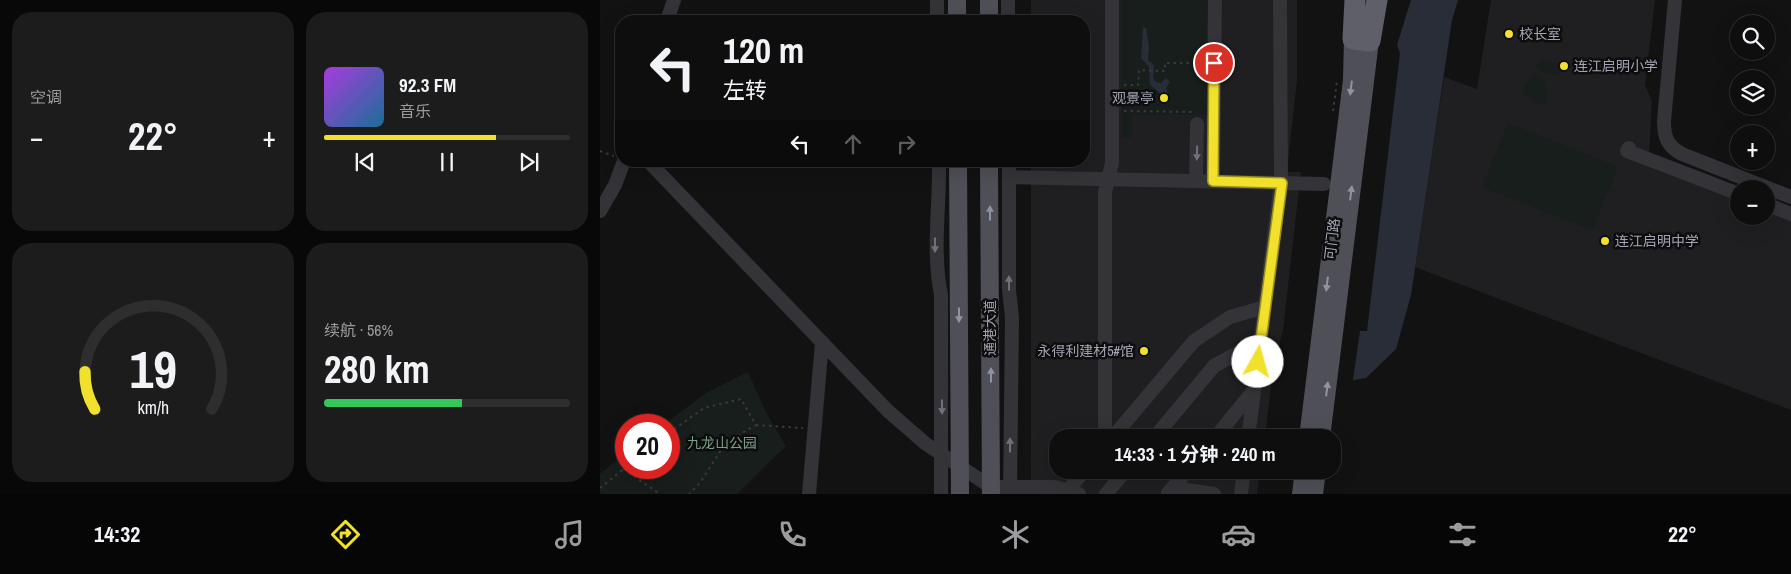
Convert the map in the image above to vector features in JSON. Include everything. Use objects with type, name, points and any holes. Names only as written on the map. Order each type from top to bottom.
[{"type":"highway","points":[[1355,0],[1362,40]]},
{"type":"highway","points":[[1362,40],[1377,0]]},
{"type":"main road","points":[[957,0],[957,15]]},
{"type":"main road","points":[[989,0],[989,15]]},
{"type":"main road","name":"可门路","points":[[1309,429],[1352,80],[1362,40]]},
{"type":"main road","name":"可门路","points":[[1322,429],[1362,40]]},
{"type":"main road","points":[[958,167],[960,494]]},
{"type":"main road","name":"通港大道","points":[[989,167],[991,491]]},
{"type":"main road","points":[[1301,494],[1303,479]]},
{"type":"main road","points":[[1314,494],[1316,479]]},
{"type":"street","points":[[670,15],[674,0]]},
{"type":"street","points":[[937,0],[938,15]]},
{"type":"street","points":[[1008,0],[1008,15]]},
{"type":"street","points":[[1106,429],[1105,192],[1112,163],[1112,85],[1117,43],[1112,0]]},
{"type":"street","points":[[1213,181],[1215,0]]},
{"type":"street","points":[[1249,429],[1282,183],[1280,0]]},
{"type":"street","points":[[1675,0],[1666,27],[1664,134],[1668,144],[1682,154],[1791,197]]},
{"type":"street","points":[[1196,181],[1197,124]]},
{"type":"street","points":[[1629,148],[1627,151],[1730,191]]},
{"type":"street","points":[[600,211],[615,185],[622,167]]},
{"type":"street","points":[[654,167],[888,411],[991,491],[1055,487],[1073,492],[1080,479]]},
{"type":"street","points":[[939,167],[940,202],[935,231],[935,266],[941,295],[942,494]]},
{"type":"street","points":[[1009,167],[1009,290],[1012,317],[1010,491]]},
{"type":"street","points":[[1009,176],[1324,184]]},
{"type":"street","points":[[1775,208],[1791,214]]},
{"type":"street","points":[[1120,429],[1194,341],[1230,317],[1265,307]]},
{"type":"street","points":[[809,494],[822,342]]},
{"type":"street","points":[[1162,429],[1214,366],[1243,350],[1260,348]]},
{"type":"street","points":[[1222,429],[1254,390]]},
{"type":"street","points":[[1106,494],[1118,479]]},
{"type":"street","points":[[1170,491],[1180,479]]},
{"type":"street","points":[[1241,494],[1243,479]]},
{"type":"street","points":[[1170,491],[1214,494]]},
{"type":"path","points":[[1112,85],[1138,85],[1139,70],[1165,71],[1165,63],[1214,63]]},
{"type":"path","points":[[1112,111],[1214,112]]},
{"type":"path","points":[[600,151],[615,156]]},
{"type":"path","points":[[680,425],[704,408],[742,399],[756,425]]},
{"type":"path","points":[[689,494],[700,483],[726,442],[756,425],[815,429]]},
{"type":"path","points":[[600,482],[601,487],[615,476]]},
{"type":"path","points":[[638,479],[660,494]]},
{"type":"shaded area","points":[[1031,0],[1297,0],[1297,80],[1287,172],[1301,172],[1283,330],[1273,369],[1266,429],[1049,429],[1049,479],[1259,479],[1257,494],[1031,494],[1031,167],[1090,167],[1090,15],[1031,15]]},
{"type":"shaded area","points":[[1411,0],[1458,0],[1452,20],[1411,295],[1396,349],[1366,378],[1353,380],[1360,331],[1367,331],[1400,53],[1397,45]]},
{"type":"shaded area","name":"连江启明中学","points":[[1491,0],[1655,0],[1645,85],[1652,101],[1649,156],[1730,188],[1730,225],[1775,225],[1775,206],[1791,212],[1791,410],[1415,267],[1444,77],[1477,89]]},
{"type":"shaded area","points":[[1143,27],[1146,28],[1149,47],[1148,60],[1154,65],[1153,78],[1156,82],[1161,83],[1166,78],[1170,82],[1166,88],[1168,93],[1160,93],[1150,85],[1149,67],[1141,58]]},
{"type":"green space","points":[[1121,0],[1209,0],[1207,115],[1132,115],[1131,138],[1121,137]]},
{"type":"green space","points":[[1541,60],[1557,63],[1563,68],[1562,73],[1551,74],[1534,67]]},
{"type":"green space","points":[[1536,74],[1542,79],[1545,86],[1547,101],[1544,104],[1534,102],[1523,94],[1530,76]]},
{"type":"green space","points":[[1508,123],[1618,167],[1592,230],[1482,187]]},
{"type":"green space","name":"九龙山公园","points":[[748,372],[767,414],[786,446],[737,494],[600,494],[600,474],[615,462],[615,479],[680,479],[680,414],[678,414],[706,393]]},
{"type":"place","name":"校长室","points":[[1509,34]]},
{"type":"place","name":"连江启明小学","points":[[1564,66]]},
{"type":"place","name":"观景亭","points":[[1164,98]]},
{"type":"place","name":"连江启明中学","points":[[1605,241]]},
{"type":"place","name":"永得利建材5#馆","points":[[1144,351]]},
{"type":"route","points":[[1214,63],[1213,181],[1282,183],[1258,362]]}]
